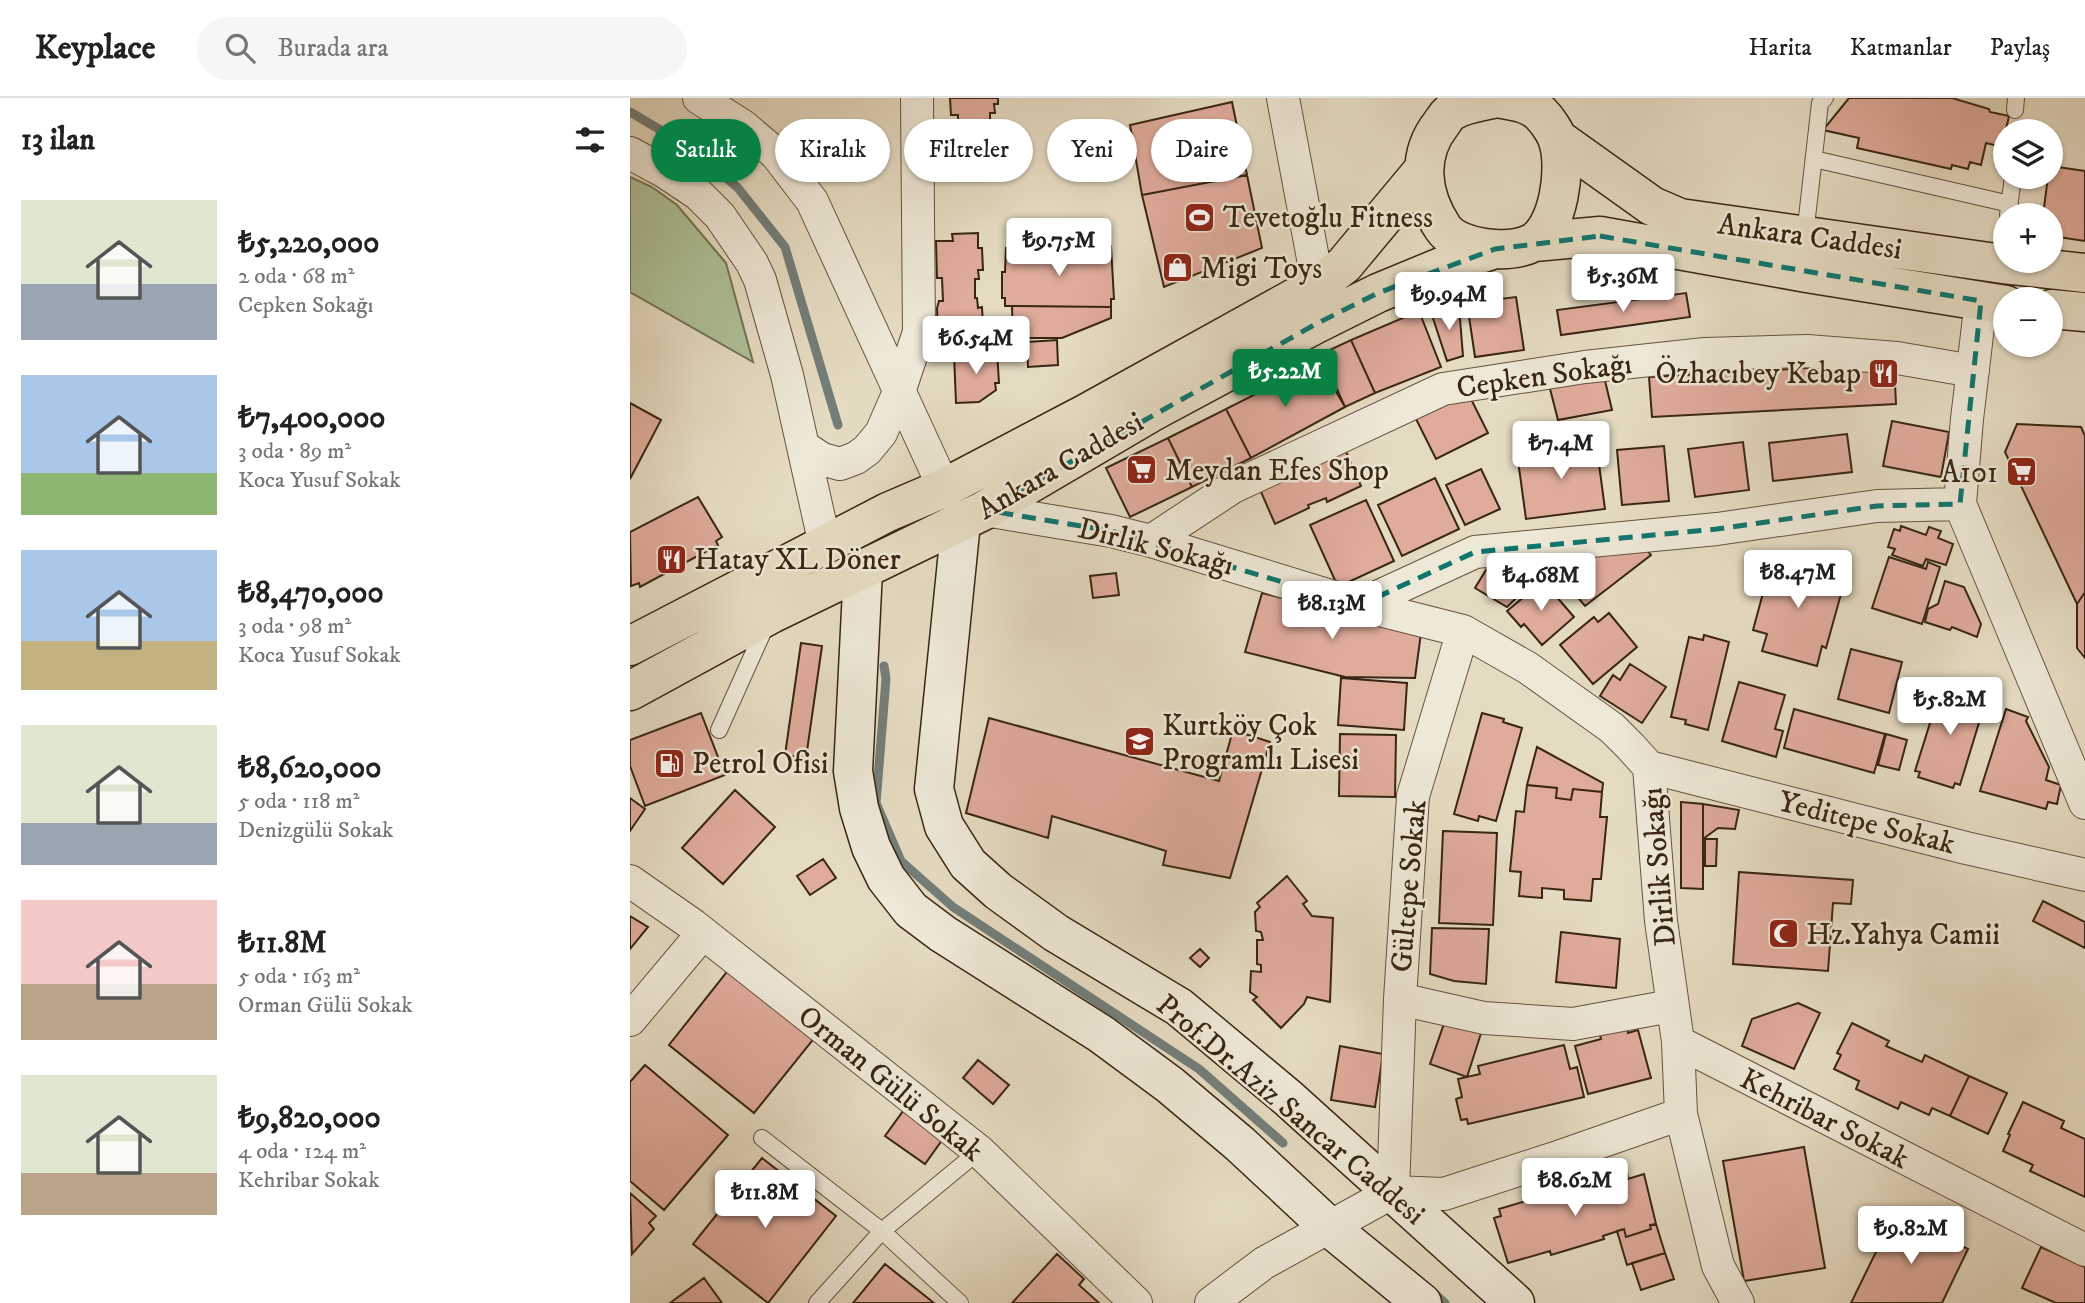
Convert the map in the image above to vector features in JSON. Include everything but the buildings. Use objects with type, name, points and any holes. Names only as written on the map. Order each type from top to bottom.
[{"type":"main road","points":[[1497,99],[1521,102],[1545,117],[1563,166],[1559,194],[1550,224],[1534,242],[1515,248],[1469,246],[1444,230],[1425,191],[1425,158],[1450,112],[1468,104],[1497,99]]},
{"type":"main road","name":"Ankara Caddesi","points":[[1545,117],[1652,206],[1680,218],[1805,236],[1993,257]]},
{"type":"main road","name":"Ankara Caddesi","points":[[630,646],[888,512],[944,488],[1085,414],[1318,285],[1344,265],[1425,158]]},
{"type":"main road","name":"Ankara Caddesi","points":[[1534,242],[1600,236],[1993,303]]},
{"type":"main road","name":"Ankara Caddesi","points":[[630,691],[771,614],[973,516],[1150,413],[1314,325],[1378,293],[1494,249]]},
{"type":"main road","name":"Ankara Caddesi","points":[[2063,269],[2085,273]]},
{"type":"street","points":[[699,98],[743,125],[776,154],[807,193],[944,488]]},
{"type":"street","points":[[804,447],[822,459],[840,464],[867,450],[881,433],[899,392],[919,332],[917,98]]},
{"type":"street","points":[[1283,98],[1318,285]]},
{"type":"street","points":[[1425,158],[1432,98]]},
{"type":"street","points":[[630,153],[666,172],[698,194],[720,216],[752,263],[760,280],[787,375],[825,545]]},
{"type":"street","points":[[1993,303],[1973,371],[1960,504],[2085,803]]},
{"type":"street","name":"Cepken Sokağı","points":[[1151,541],[1233,487],[1443,389],[1586,367],[1704,354],[1807,351],[1897,358],[1973,371]]},
{"type":"street","points":[[1360,604],[1475,552],[1717,529],[1877,506],[1960,504]]},
{"type":"street","name":"Dirlik Sokağı","points":[[973,516],[1111,531],[1360,604],[1463,631],[1528,668],[1612,728],[1649,767],[1661,920],[1678,1042],[1681,1114],[1718,1266],[1738,1303]]},
{"type":"street","name":"Prof.Dr.Aziz Sancar Caddesi","points":[[973,516],[934,789],[944,825],[968,864],[998,891],[1056,933],[1179,1007],[1288,1098],[1515,1303]]},
{"type":"street","name":"Prof.Dr.Aziz Sancar Caddesi","points":[[863,570],[853,771],[859,808],[871,847],[886,878],[911,909],[943,934],[1101,1034],[1170,1085],[1240,1144],[1329,1227],[1422,1303]]},
{"type":"street","name":"Gültepe Sokak","points":[[1463,631],[1413,796],[1400,999],[1485,1018],[1573,1024],[1671,1006]]},
{"type":"street","name":"Yeditepe Sokak","points":[[1649,767],[1966,848],[2085,875]]},
{"type":"street","name":"Orman Gülü Sokak","points":[[630,881],[703,933],[979,1151],[1136,1303]]},
{"type":"street","points":[[630,1020],[703,933]]},
{"type":"street","points":[[1393,1192],[1400,999]]},
{"type":"street","name":"Kehribar Sokak","points":[[1678,1042],[2085,1250]]},
{"type":"street","points":[[1211,1303],[1264,1263],[1393,1192],[1444,1194],[1681,1114]]},
{"type":"lane","points":[[1805,236],[1820,103],[1825,98]]},
{"type":"lane","points":[[1814,159],[1993,205]]},
{"type":"lane","points":[[719,730],[771,614]]},
{"type":"lane","points":[[762,1138],[882,1231],[960,1303]]},
{"type":"lane","points":[[817,1303],[882,1231],[979,1151]]},
{"type":"highlighted area","points":[[1600,236],[1981,301],[1960,504],[1877,506],[1717,529],[1475,552],[1360,605],[1111,531],[985,510],[1314,325],[1378,293],[1495,249]]},
{"type":"green space","points":[[630,177],[652,187],[677,205],[726,263],[753,362],[630,292]]},
{"type":"waterway","points":[[630,112],[691,148],[738,188],[785,247],[838,425]]},
{"type":"waterway","points":[[884,666],[886,679],[876,803],[901,861],[953,907],[1199,1069],[1283,1143]]},
{"type":"waterway","points":[[1433,1292],[1445,1303]]},
{"type":"place","name":"Tevetoğlu Fitness","points":[[1200,217]]},
{"type":"place","name":"Migi Toys","points":[[1177,268]]},
{"type":"place","name":"Özhacıbey Kebap","points":[[1884,373]]},
{"type":"place","name":"Meydan Efes Shop","points":[[1142,470]]},
{"type":"place","name":"A101","points":[[2021,472]]},
{"type":"place","name":"Hatay XL Döner","points":[[671,559]]},
{"type":"place","name":"Kurtköy Çok Programlı Lisesi","points":[[1139,742]]},
{"type":"place","name":"Petrol Ofisi","points":[[669,763]]},
{"type":"place","name":"Hz.Yahya Camii","points":[[1783,934]]}]
